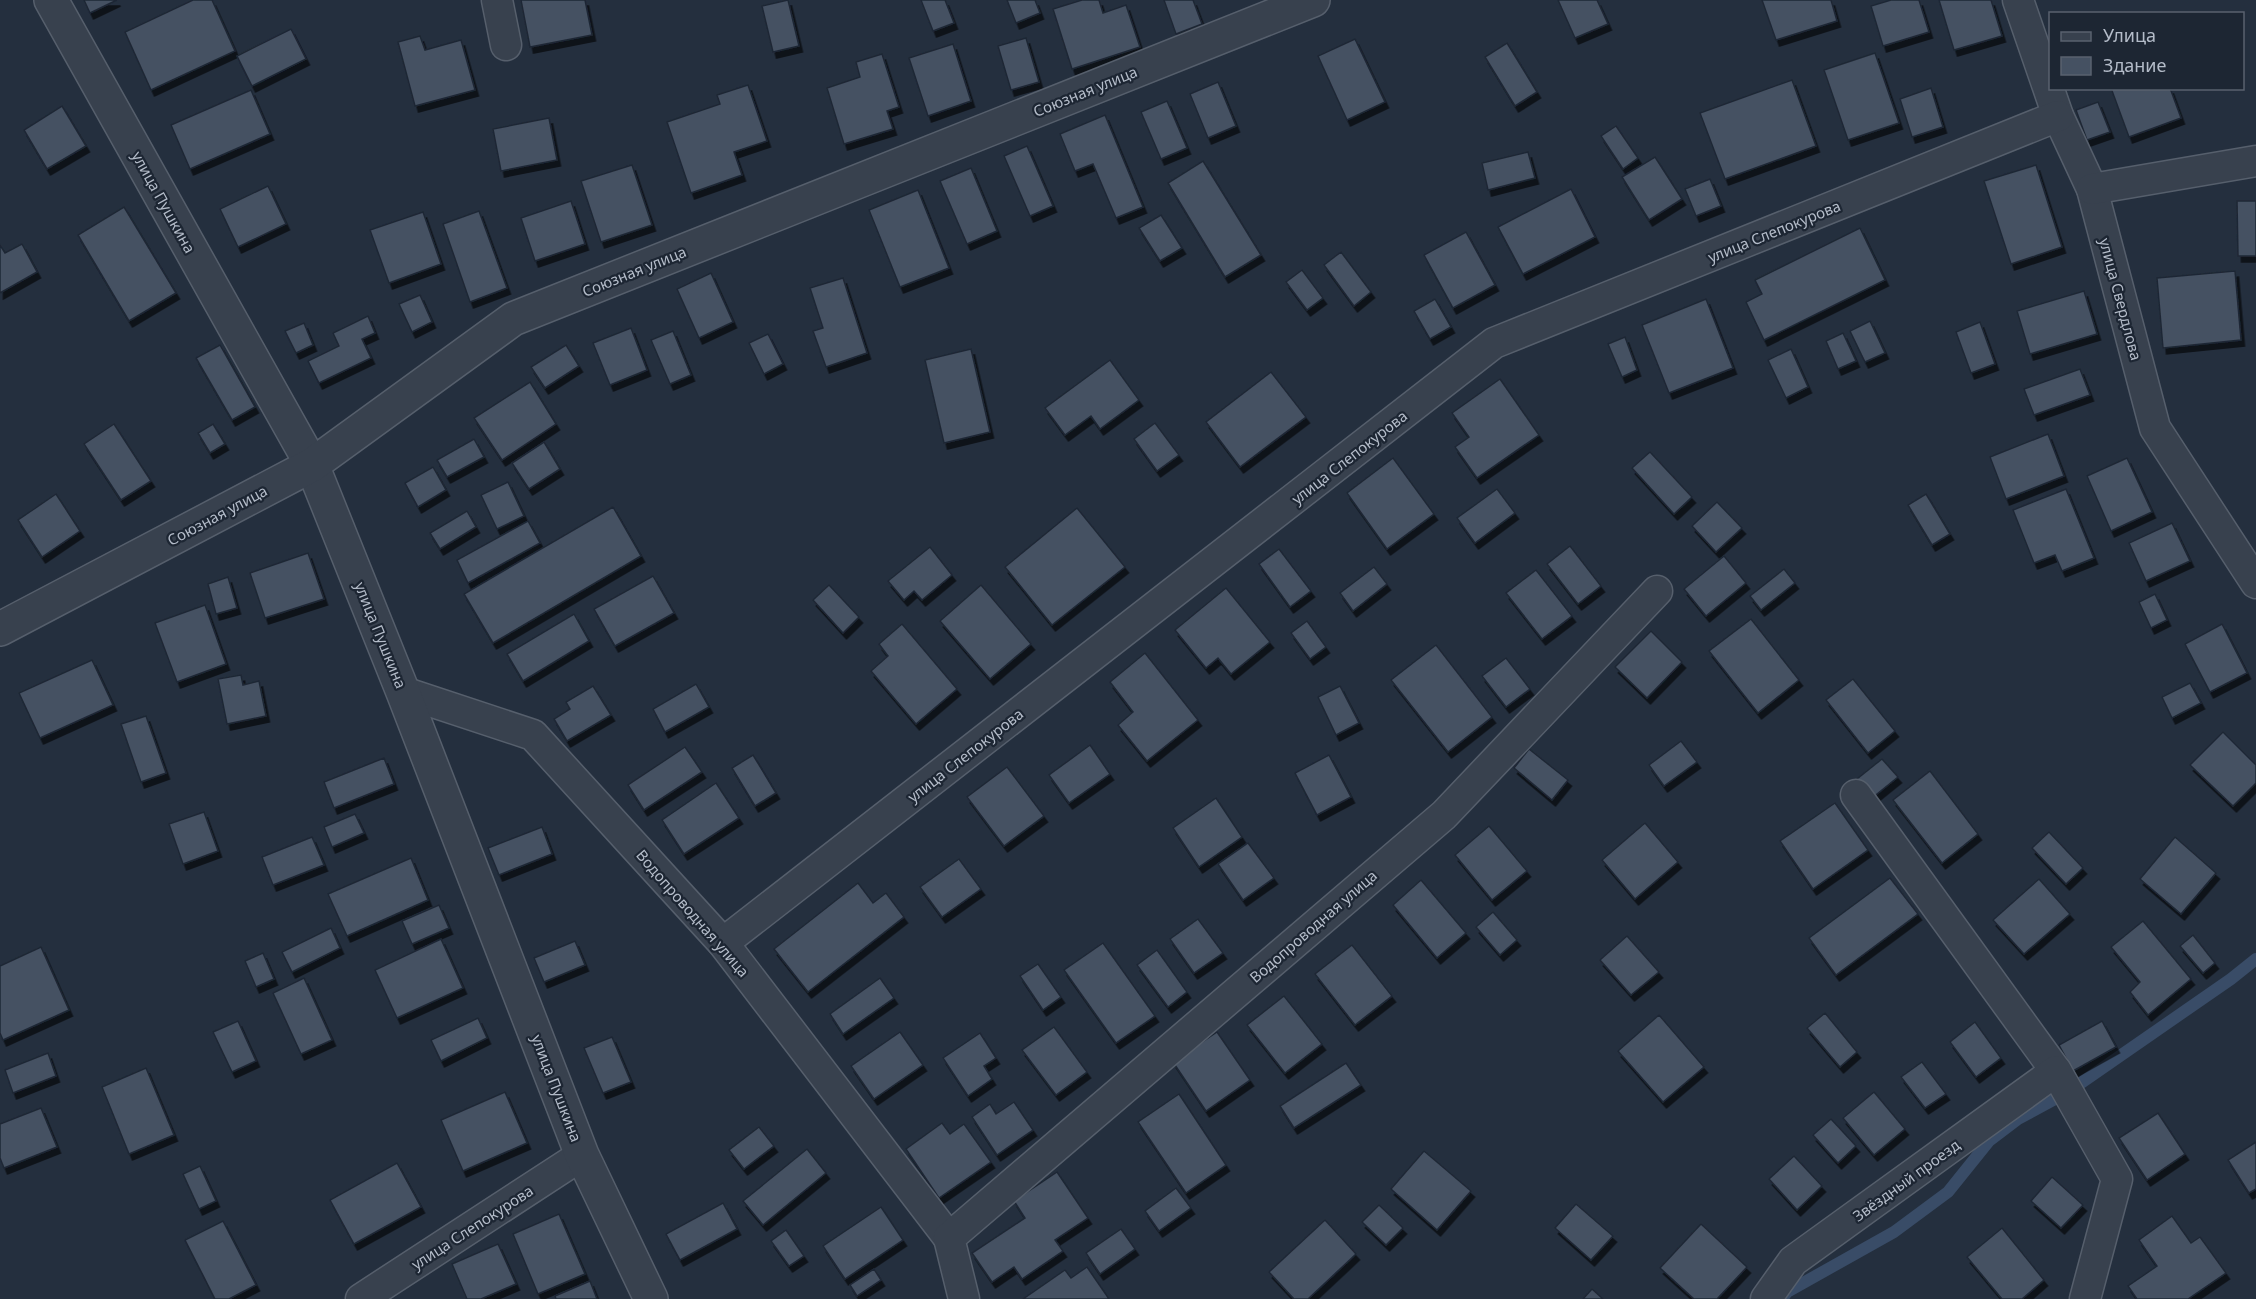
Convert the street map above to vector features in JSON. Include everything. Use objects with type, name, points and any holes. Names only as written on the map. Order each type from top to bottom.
[{"type":"street","name":"улица Пушкина","points":[[51,0],[312,465],[403,692],[582,1155],[651,1299]]},
{"type":"street","points":[[497,0],[506,45]]},
{"type":"street","name":"Союзная улица","points":[[0,629],[312,465],[513,319],[1313,0]]},
{"type":"street","name":"улица Свердлова","points":[[2018,0],[2049,90]]},
{"type":"street","name":"улица Свердлова","points":[[2049,90],[2058,116],[2092,189],[2155,428],[2256,583]]},
{"type":"street","name":"улица Слепокурова","points":[[723,943],[1494,343],[2058,116]]},
{"type":"street","points":[[2092,189],[2256,161]]},
{"type":"street","name":"Водопроводная улица","points":[[949,1238],[1444,815],[1657,591]]},
{"type":"street","name":"Водопроводная улица","points":[[403,692],[533,735],[723,943],[949,1238],[964,1299]]},
{"type":"street","points":[[1856,795],[2056,1071],[2117,1179],[2085,1299]]},
{"type":"street","name":"Звёздный проезд","points":[[1766,1299],[1793,1261],[2056,1071]]},
{"type":"street","name":"улица Слепокурова","points":[[361,1299],[582,1155]]},
{"type":"building","points":[[84,0],[117,0],[90,13]]},
{"type":"building","points":[[193,0],[212,0],[235,51],[151,90],[125,32]]},
{"type":"building","points":[[521,0],[585,0],[592,35],[530,47]]},
{"type":"building","points":[[788,0],[799,46],[773,52],[762,6]]},
{"type":"building","points":[[921,0],[945,0],[954,23],[933,31]]},
{"type":"building","points":[[1007,0],[1035,0],[1040,13],[1016,23]]},
{"type":"building","points":[[1082,0],[1099,0],[1103,13],[1126,5],[1140,47],[1072,69],[1053,9]]},
{"type":"building","points":[[1164,0],[1193,0],[1202,24],[1176,34]]},
{"type":"building","points":[[1558,0],[1597,0],[1608,24],[1575,38]]},
{"type":"building","points":[[1762,0],[1831,0],[1837,21],[1776,40]]},
{"type":"building","points":[[1891,0],[1919,0],[1929,32],[1883,46],[1871,6]]},
{"type":"building","points":[[1939,0],[1991,0],[2002,36],[1954,50]]},
{"type":"building","points":[[291,29],[306,59],[252,86],[237,56]]},
{"type":"building","points":[[420,36],[425,50],[461,40],[475,90],[415,106],[398,42]]},
{"type":"building","points":[[1026,38],[1039,82],[1011,90],[998,46]]},
{"type":"building","points":[[1355,39],[1385,102],[1347,120],[1318,56]]},
{"type":"building","points":[[1507,43],[1537,92],[1515,106],[1485,57]]},
{"type":"building","points":[[953,44],[971,101],[928,116],[909,58]]},
{"type":"building","points":[[1875,53],[1899,123],[1848,140],[1824,70]]},
{"type":"building","points":[[882,54],[899,107],[887,111],[893,129],[844,144],[827,88],[860,77],[856,62]]},
{"type":"building","points":[[1792,80],[1816,146],[1725,179],[1700,113]]},
{"type":"building","points":[[1218,82],[1236,126],[1208,138],[1190,94]]},
{"type":"building","points":[[748,85],[767,141],[734,152],[742,175],[691,193],[667,122],[720,104],[717,95]]},
{"type":"building","points":[[1931,88],[1943,127],[1912,137],[1900,99]]},
{"type":"building","points":[[251,90],[270,134],[190,169],[171,125]]},
{"type":"building","points":[[2112,90],[2171,90],[2181,118],[2129,137]]},
{"type":"building","points":[[1167,101],[1187,148],[1161,159],[1141,112]]},
{"type":"building","points":[[2098,102],[2110,132],[2087,140],[2076,110]]},
{"type":"building","points":[[62,106],[86,146],[47,169],[24,130]]},
{"type":"building","points":[[1105,115],[1143,207],[1116,218],[1093,164],[1075,171],[1060,134]]},
{"type":"building","points":[[549,118],[557,160],[501,171],[493,129]]},
{"type":"building","points":[[1616,126],[1638,158],[1623,169],[1601,136]]},
{"type":"building","points":[[1027,146],[1053,206],[1030,216],[1004,156]]},
{"type":"building","points":[[1528,152],[1535,178],[1488,190],[1482,163]]},
{"type":"building","points":[[1655,157],[1682,199],[1649,220],[1622,177]]},
{"type":"building","points":[[1203,161],[1261,255],[1225,277],[1168,183]]},
{"type":"building","points":[[632,165],[652,225],[601,242],[581,181]]},
{"type":"building","points":[[2036,165],[2062,247],[2011,264],[1984,181]]},
{"type":"building","points":[[971,168],[997,231],[967,244],[940,181]]},
{"type":"building","points":[[1710,179],[1721,206],[1696,216],[1685,189]]},
{"type":"building","points":[[268,186],[286,224],[238,247],[220,209]]},
{"type":"building","points":[[1571,189],[1595,237],[1523,274],[1498,227]]},
{"type":"building","points":[[918,190],[949,268],[900,287],[869,210]]},
{"type":"building","points":[[571,201],[585,244],[535,261],[521,218]]},
{"type":"building","points":[[2237,201],[2256,201],[2256,256],[2238,256]]},
{"type":"building","points":[[124,207],[176,293],[129,321],[78,235]]},
{"type":"building","points":[[479,211],[507,288],[470,302],[443,224]]},
{"type":"building","points":[[423,212],[441,264],[389,283],[370,230]]},
{"type":"building","points":[[1161,215],[1182,248],[1160,261],[1139,228]]},
{"type":"building","points":[[1860,228],[1885,280],[1764,340],[1746,302],[1762,294],[1755,280]]},
{"type":"building","points":[[1466,232],[1495,285],[1453,308],[1424,255]]},
{"type":"building","points":[[22,244],[37,272],[0,293],[0,245],[5,253]]},
{"type":"building","points":[[1341,252],[1371,292],[1354,306],[1324,265]]},
{"type":"building","points":[[1302,270],[1323,298],[1307,310],[1286,282]]},
{"type":"building","points":[[2235,271],[2241,340],[2163,348],[2157,278]]},
{"type":"building","points":[[711,273],[733,322],[699,338],[677,289]]},
{"type":"building","points":[[843,278],[867,353],[826,367],[813,331],[823,328],[810,288]]},
{"type":"building","points":[[2084,291],[2097,334],[2030,354],[2017,311]]},
{"type":"building","points":[[420,295],[432,322],[412,332],[399,304]]},
{"type":"building","points":[[1435,299],[1451,327],[1430,339],[1414,311]]},
{"type":"building","points":[[1706,299],[1733,368],[1669,393],[1642,325]]},
{"type":"building","points":[[368,316],[375,333],[362,339],[371,358],[319,383],[308,361],[339,346],[333,333]]},
{"type":"building","points":[[1870,321],[1885,353],[1865,362],[1850,331]]},
{"type":"building","points":[[1980,322],[1995,364],[1971,373],[1956,332]]},
{"type":"building","points":[[304,323],[313,345],[296,353],[285,331]]},
{"type":"building","points":[[631,328],[647,370],[610,385],[593,343]]},
{"type":"building","points":[[673,331],[691,375],[670,384],[651,340]]},
{"type":"building","points":[[1843,333],[1856,361],[1838,369],[1826,341]]},
{"type":"building","points":[[768,334],[783,364],[764,374],[749,343]]},
{"type":"building","points":[[1625,337],[1637,370],[1622,377],[1608,344]]},
{"type":"building","points":[[220,345],[255,407],[232,420],[196,358]]},
{"type":"building","points":[[566,345],[579,366],[545,388],[531,367]]},
{"type":"building","points":[[971,349],[990,432],[944,443],[925,360]]},
{"type":"building","points":[[1791,349],[1808,387],[1786,398],[1768,360]]},
{"type":"building","points":[[1110,360],[1139,400],[1100,429],[1091,416],[1065,435],[1045,408]]},
{"type":"building","points":[[2080,369],[2090,395],[2034,415],[2024,389]]},
{"type":"building","points":[[1271,372],[1306,417],[1240,467],[1206,422]]},
{"type":"building","points":[[1500,379],[1539,435],[1477,478],[1455,447],[1469,437],[1452,413]]},
{"type":"building","points":[[530,382],[556,424],[502,460],[474,418]]},
{"type":"building","points":[[1155,423],[1179,455],[1157,471],[1134,439]]},
{"type":"building","points":[[114,424],[151,481],[121,500],[84,444]]},
{"type":"building","points":[[213,424],[225,444],[210,453],[198,433]]},
{"type":"building","points":[[2048,434],[2064,476],[2006,499],[1990,457]]},
{"type":"building","points":[[474,439],[484,457],[447,477],[437,460]]},
{"type":"building","points":[[544,442],[560,469],[529,489],[512,463]]},
{"type":"building","points":[[1650,452],[1692,497],[1674,514],[1632,468]]},
{"type":"building","points":[[1393,458],[1434,514],[1387,549],[1347,493]]},
{"type":"building","points":[[2127,458],[2152,512],[2111,531],[2087,476]]},
{"type":"building","points":[[433,467],[446,490],[418,507],[405,483]]},
{"type":"building","points":[[508,482],[524,516],[497,529],[481,495]]},
{"type":"building","points":[[1497,489],[1515,513],[1475,543],[1457,518]]},
{"type":"building","points":[[2066,489],[2094,558],[2062,571],[2055,555],[2034,563],[2013,510]]},
{"type":"building","points":[[56,494],[80,531],[42,557],[18,520]]},
{"type":"building","points":[[1926,494],[1950,534],[1932,545],[1908,505]]},
{"type":"building","points":[[1717,502],[1742,528],[1716,552],[1692,526]]},
{"type":"building","points":[[613,507],[641,556],[493,643],[464,594]]},
{"type":"building","points":[[1077,508],[1125,567],[1052,625],[1005,567]]},
{"type":"building","points":[[467,511],[476,527],[440,549],[430,533]]},
{"type":"building","points":[[528,521],[540,543],[468,583],[457,560]]},
{"type":"building","points":[[2172,523],[2190,561],[2146,581],[2129,543]]},
{"type":"building","points":[[1570,546],[1601,586],[1578,604],[1547,564]]},
{"type":"building","points":[[930,547],[952,575],[922,600],[914,591],[904,600],[888,581]]},
{"type":"building","points":[[1279,549],[1311,591],[1290,607],[1259,564]]},
{"type":"building","points":[[308,553],[324,599],[265,618],[250,573]]},
{"type":"building","points":[[1724,556],[1746,583],[1706,616],[1684,589]]},
{"type":"building","points":[[1374,567],[1387,584],[1353,611],[1340,593]]},
{"type":"building","points":[[1784,569],[1795,583],[1761,610],[1750,596]]},
{"type":"building","points":[[1536,570],[1572,616],[1542,639],[1506,593]]},
{"type":"building","points":[[653,576],[674,613],[615,646],[594,609]]},
{"type":"building","points":[[228,577],[237,608],[216,614],[208,584]]},
{"type":"building","points":[[829,585],[859,617],[843,633],[813,600]]},
{"type":"building","points":[[981,585],[1031,644],[990,679],[940,621]]},
{"type":"building","points":[[1226,588],[1270,642],[1231,674],[1218,658],[1206,668],[1175,630]]},
{"type":"building","points":[[2155,594],[2167,620],[2151,628],[2139,602]]},
{"type":"building","points":[[205,605],[226,664],[177,682],[155,623]]},
{"type":"building","points":[[574,614],[589,641],[523,681],[507,654]]},
{"type":"building","points":[[1751,619],[1799,680],[1758,713],[1709,651]]},
{"type":"building","points":[[1307,621],[1326,647],[1310,659],[1291,633]]},
{"type":"building","points":[[902,624],[957,689],[916,724],[871,671],[888,656],[879,644]]},
{"type":"building","points":[[2222,624],[2247,673],[2210,692],[2185,644]]},
{"type":"building","points":[[1651,631],[1682,662],[1647,698],[1615,667]]},
{"type":"building","points":[[1436,645],[1492,717],[1448,752],[1391,680]]},
{"type":"building","points":[[1145,653],[1198,720],[1147,761],[1118,725],[1133,712],[1110,682]]},
{"type":"building","points":[[1506,658],[1530,689],[1506,707],[1482,676]]},
{"type":"building","points":[[92,660],[113,705],[40,738],[19,693]]},
{"type":"building","points":[[241,675],[243,685],[259,681],[266,716],[227,724],[218,679]]},
{"type":"building","points":[[1853,679],[1895,731],[1868,753],[1826,700]]},
{"type":"building","points":[[2190,683],[2201,703],[2172,718],[2162,697]]},
{"type":"building","points":[[696,684],[709,707],[665,732],[653,709]]},
{"type":"building","points":[[593,686],[611,715],[567,741],[554,719],[570,709],[566,702]]},
{"type":"building","points":[[1340,686],[1359,723],[1336,735],[1318,697]]},
{"type":"building","points":[[146,716],[166,773],[141,782],[121,724]]},
{"type":"building","points":[[2223,732],[2256,765],[2256,783],[2233,806],[2190,765]]},
{"type":"building","points":[[1681,741],[1697,762],[1664,786],[1649,765]]},
{"type":"building","points":[[1090,745],[1110,774],[1069,803],[1049,775]]},
{"type":"building","points":[[685,747],[702,772],[644,810],[628,785]]},
{"type":"building","points":[[1529,749],[1568,780],[1552,800],[1514,768]]},
{"type":"building","points":[[753,755],[776,793],[755,806],[732,768]]},
{"type":"building","points":[[1329,755],[1351,797],[1317,815],[1295,773]]},
{"type":"building","points":[[384,758],[394,784],[334,808],[324,782]]},
{"type":"building","points":[[1882,759],[1898,777],[1872,798],[1857,779]]},
{"type":"building","points":[[1007,767],[1044,816],[1004,846],[967,797]]},
{"type":"building","points":[[1930,771],[1978,834],[1942,863],[1893,800]]},
{"type":"building","points":[[716,783],[739,818],[684,854],[662,820]]},
{"type":"building","points":[[1216,798],[1242,837],[1199,867],[1173,828]]},
{"type":"building","points":[[1835,803],[1868,850],[1813,889],[1780,841]]},
{"type":"building","points":[[204,812],[218,851],[183,864],[169,824]]},
{"type":"building","points":[[355,814],[364,833],[332,847],[324,827]]},
{"type":"building","points":[[1645,823],[1678,862],[1635,899],[1602,860]]},
{"type":"building","points":[[1489,826],[1527,871],[1492,900],[1455,855]]},
{"type":"building","points":[[542,827],[552,854],[499,875],[488,848]]},
{"type":"building","points":[[2049,832],[2083,868],[2066,884],[2032,848]]},
{"type":"building","points":[[312,837],[324,865],[273,885],[262,857]]},
{"type":"building","points":[[2175,837],[2216,873],[2181,914],[2140,879]]},
{"type":"building","points":[[1248,843],[1274,878],[1243,900],[1218,864]]},
{"type":"building","points":[[411,858],[428,900],[347,936],[328,894]]},
{"type":"building","points":[[959,859],[981,889],[942,917],[920,887]]},
{"type":"building","points":[[1890,878],[1918,914],[1836,975],[1809,938]]},
{"type":"building","points":[[2039,879],[2070,914],[2024,954],[1993,920]]},
{"type":"building","points":[[1421,880],[1466,933],[1437,958],[1393,905]]},
{"type":"building","points":[[858,883],[873,903],[886,893],[904,917],[808,992],[774,949]]},
{"type":"building","points":[[439,905],[449,928],[412,944],[402,921]]},
{"type":"building","points":[[1493,912],[1517,940],[1500,955],[1476,927]]},
{"type":"building","points":[[1198,919],[1223,953],[1194,973],[1170,939]]},
{"type":"building","points":[[2143,921],[2191,979],[2148,1015],[2130,992],[2140,982],[2111,947]]},
{"type":"building","points":[[331,928],[340,948],[292,972],[282,952]]},
{"type":"building","points":[[2193,935],[2215,963],[2203,973],[2180,946]]},
{"type":"building","points":[[1627,936],[1659,972],[1631,995],[1600,960]]},
{"type":"building","points":[[441,939],[463,988],[397,1018],[375,970]]},
{"type":"building","points":[[575,941],[585,965],[544,982],[534,958]]},
{"type":"building","points":[[1103,943],[1155,1016],[1116,1043],[1064,970]]},
{"type":"building","points":[[1352,945],[1392,996],[1355,1025],[1315,974]]},
{"type":"building","points":[[41,947],[69,1010],[3,1040],[0,1033],[0,966]]},
{"type":"building","points":[[1157,950],[1187,992],[1168,1007],[1137,965]]},
{"type":"building","points":[[263,953],[274,979],[256,987],[245,961]]},
{"type":"building","points":[[1038,964],[1061,997],[1043,1010],[1020,976]]},
{"type":"building","points":[[304,978],[332,1040],[301,1054],[273,993]]},
{"type":"building","points":[[880,978],[894,998],[843,1034],[830,1014]]},
{"type":"building","points":[[1284,996],[1322,1044],[1285,1073],[1247,1025]]},
{"type":"building","points":[[1825,1013],[1857,1052],[1840,1067],[1807,1028]]},
{"type":"building","points":[[1659,1015],[1704,1067],[1663,1102],[1618,1051]]},
{"type":"building","points":[[478,1018],[487,1038],[441,1061],[431,1040]]},
{"type":"building","points":[[238,1021],[256,1061],[232,1072],[213,1032]]},
{"type":"building","points":[[2102,1021],[2116,1047],[2073,1071],[2059,1045]]},
{"type":"building","points":[[1975,1022],[2001,1058],[1976,1077],[1950,1042]]},
{"type":"building","points":[[1054,1027],[1087,1072],[1056,1095],[1022,1050]]},
{"type":"building","points":[[900,1032],[923,1065],[874,1099],[851,1066]]},
{"type":"building","points":[[1217,1032],[1250,1080],[1206,1111],[1173,1062]]},
{"type":"building","points":[[980,1033],[996,1058],[984,1066],[992,1079],[968,1096],[943,1058]]},
{"type":"building","points":[[612,1037],[631,1082],[603,1093],[584,1048]]},
{"type":"building","points":[[48,1053],[56,1076],[13,1093],[5,1070]]},
{"type":"building","points":[[1922,1062],[1946,1094],[1925,1108],[1901,1077]]},
{"type":"building","points":[[1346,1063],[1361,1085],[1294,1128],[1280,1106]]},
{"type":"building","points":[[146,1068],[174,1135],[129,1154],[102,1087]]},
{"type":"building","points":[[505,1092],[527,1143],[463,1171],[441,1120]]},
{"type":"building","points":[[1874,1092],[1905,1129],[1874,1155],[1843,1118]]},
{"type":"building","points":[[1179,1094],[1226,1165],[1186,1193],[1138,1122]]},
{"type":"building","points":[[1014,1102],[1033,1130],[997,1155],[972,1117],[990,1104],[996,1114]]},
{"type":"building","points":[[41,1108],[57,1147],[4,1168],[0,1158],[0,1124]]},
{"type":"building","points":[[2158,1113],[2185,1154],[2147,1180],[2119,1138]]},
{"type":"building","points":[[1831,1119],[1856,1146],[1838,1163],[1813,1135]]},
{"type":"building","points":[[942,1123],[950,1134],[964,1124],[991,1162],[939,1198],[906,1149]]},
{"type":"building","points":[[759,1127],[774,1146],[744,1169],[729,1150]]},
{"type":"building","points":[[2256,1142],[2256,1189],[2249,1193],[2228,1160]]},
{"type":"building","points":[[807,1149],[826,1173],[763,1225],[743,1201]]},
{"type":"building","points":[[1424,1151],[1471,1191],[1437,1230],[1391,1189]]},
{"type":"building","points":[[1794,1156],[1822,1186],[1797,1210],[1769,1179]]},
{"type":"building","points":[[397,1163],[421,1207],[354,1244],[330,1200]]},
{"type":"building","points":[[200,1166],[216,1201],[199,1209],[183,1174]]},
{"type":"building","points":[[1057,1172],[1088,1218],[1055,1240],[1063,1251],[1022,1279],[1014,1267],[992,1282],[972,1253],[1025,1218],[1014,1201]]},
{"type":"building","points":[[2052,1177],[2083,1205],[2061,1228],[2031,1201]]},
{"type":"building","points":[[1176,1188],[1191,1208],[1159,1231],[1145,1211]]},
{"type":"building","points":[[723,1203],[737,1229],[680,1260],[666,1234]]},
{"type":"building","points":[[1576,1204],[1613,1236],[1591,1260],[1555,1228]]},
{"type":"building","points":[[1379,1205],[1403,1228],[1386,1245],[1362,1222]]},
{"type":"building","points":[[881,1207],[903,1240],[845,1279],[823,1246]]},
{"type":"building","points":[[559,1214],[585,1274],[538,1294],[513,1234]]},
{"type":"building","points":[[2172,1216],[2191,1243],[2200,1237],[2226,1273],[2188,1299],[2137,1299],[2128,1286],[2157,1266],[2139,1240]]},
{"type":"building","points":[[1325,1220],[1356,1254],[1308,1299],[1294,1299],[1269,1272]]},
{"type":"building","points":[[223,1221],[256,1285],[229,1299],[215,1299],[185,1240]]},
{"type":"building","points":[[1701,1224],[1747,1267],[1717,1299],[1694,1299],[1660,1268]]},
{"type":"building","points":[[2002,1228],[2044,1280],[2022,1299],[2002,1299],[1967,1257]]},
{"type":"building","points":[[1121,1229],[1135,1249],[1100,1274],[1086,1253]]},
{"type":"building","points":[[786,1230],[804,1256],[789,1266],[771,1241]]},
{"type":"building","points":[[498,1244],[516,1284],[481,1299],[467,1299],[452,1264]]},
{"type":"building","points":[[1087,1267],[1109,1299],[1023,1299],[1065,1270],[1071,1278]]},
{"type":"building","points":[[874,1269],[881,1280],[857,1296],[850,1285]]},
{"type":"building","points":[[590,1281],[597,1299],[556,1299],[555,1296]]},
{"type":"building","points":[[1592,1289],[1603,1299],[1583,1299]]},
{"type":"waterway","points":[[1782,1299],[1787,1292],[1894,1232],[1948,1192],[1989,1141],[2018,1119],[2068,1092],[2231,979],[2256,959]]}]
